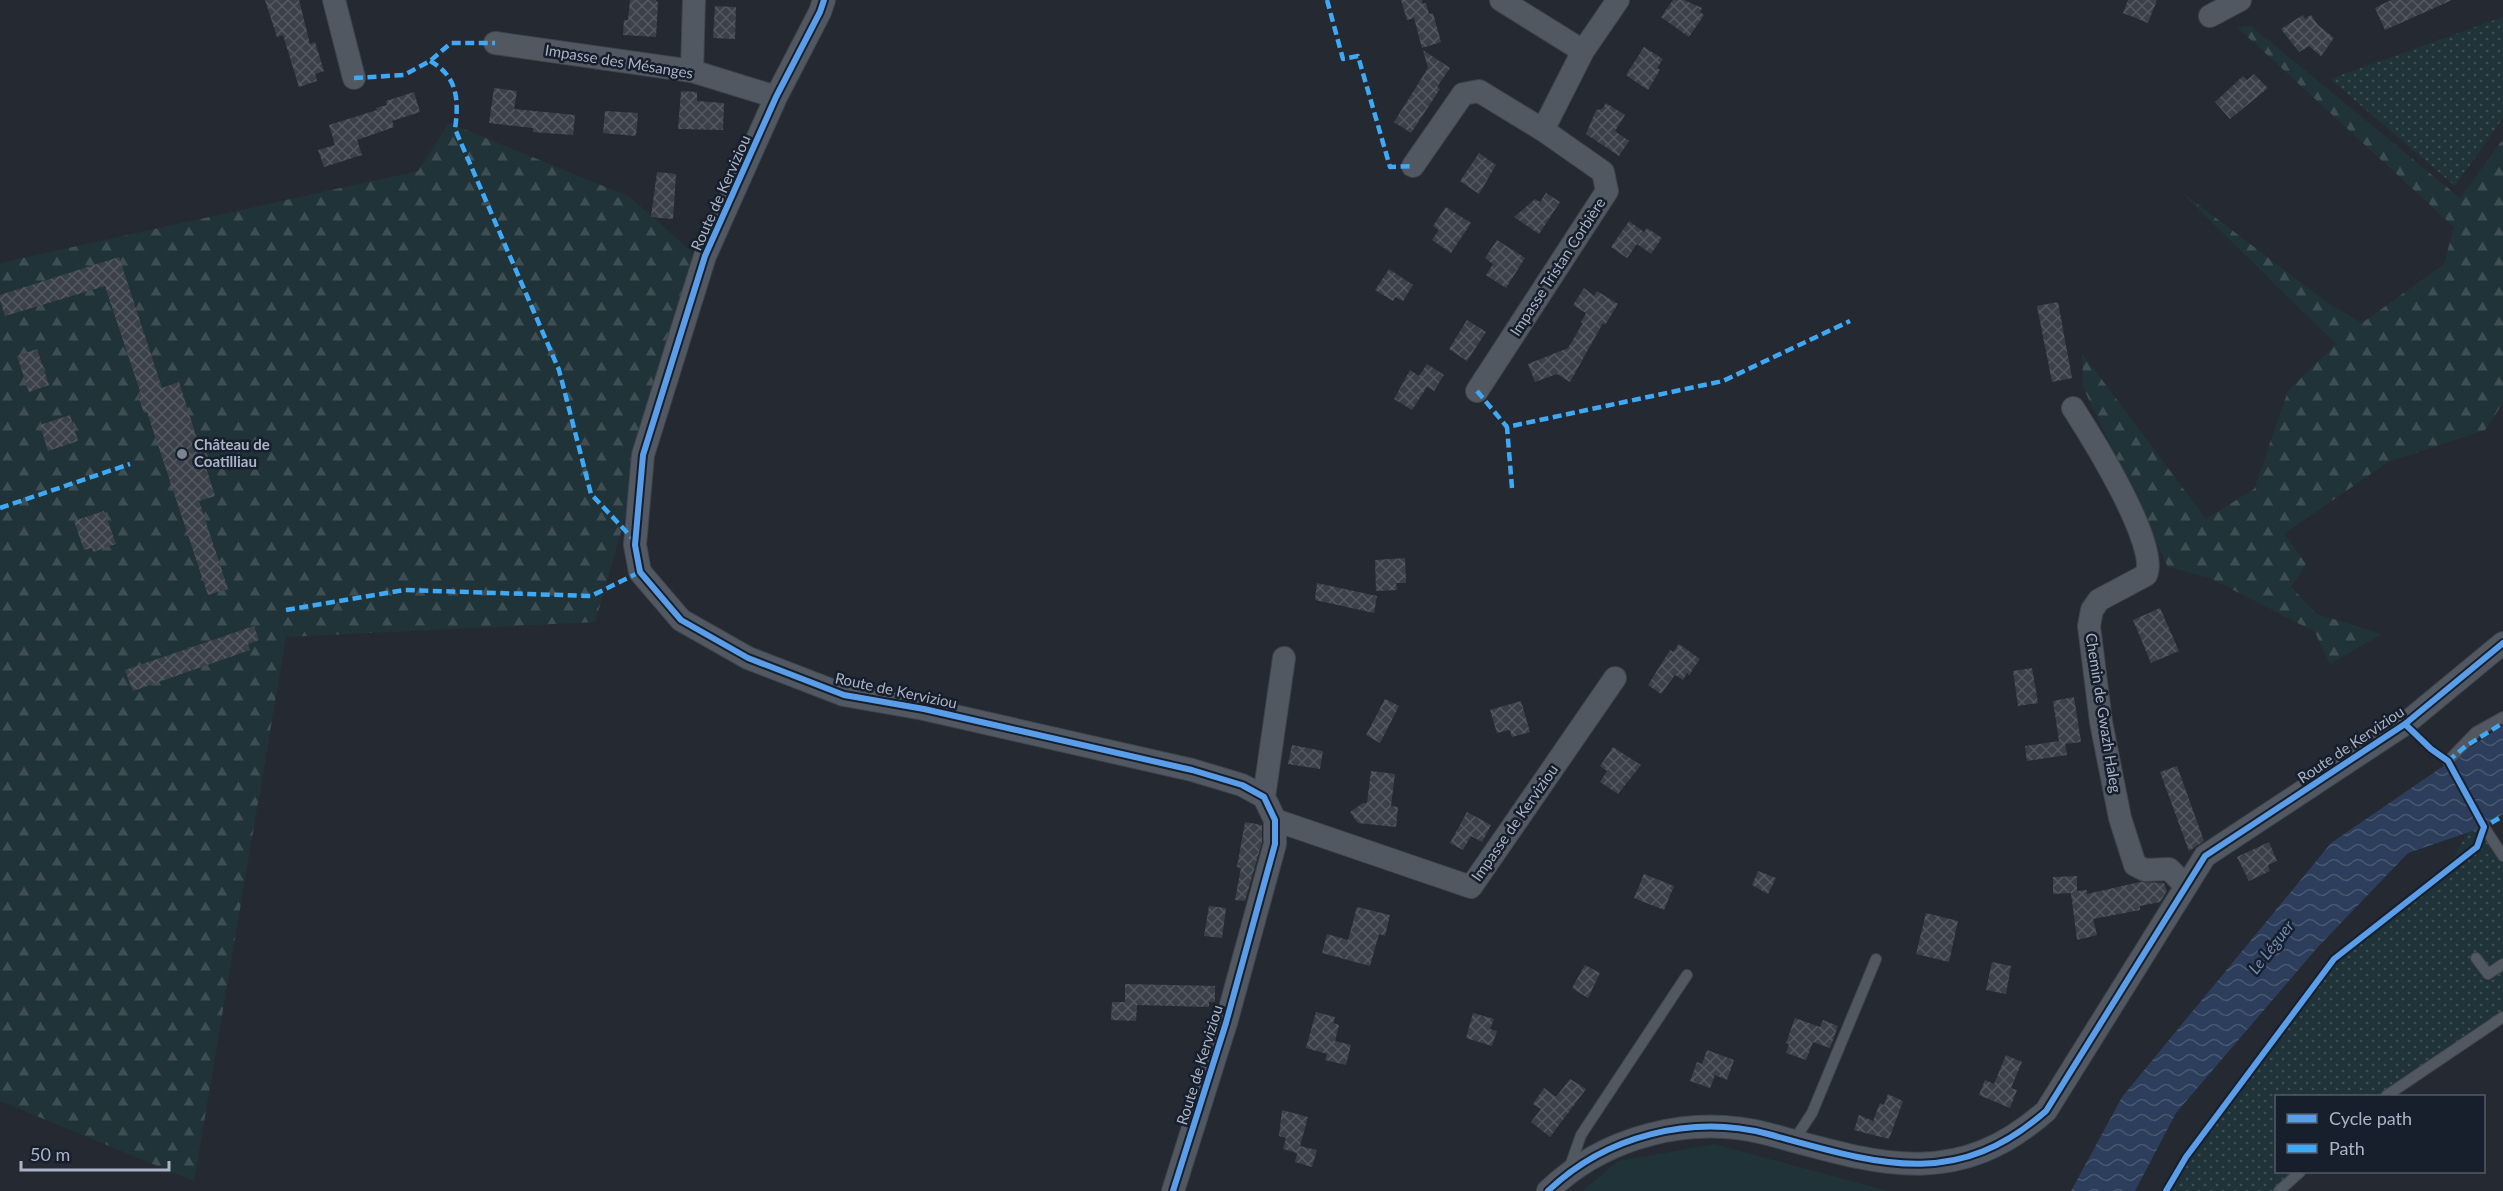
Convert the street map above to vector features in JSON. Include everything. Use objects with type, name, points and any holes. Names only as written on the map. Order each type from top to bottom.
[{"type":"street","points":[[334,0],[354,78]]},
{"type":"street","points":[[692,71],[694,0]]},
{"type":"street","name":"Route de Kerviziou","points":[[824,0],[776,97],[705,256],[643,455],[635,545],[640,572],[681,620],[748,658],[844,695],[924,709],[1192,770],[1242,785],[1264,797],[1275,820],[1275,844],[1226,1023],[1173,1191]]},
{"type":"street","points":[[1501,0],[1583,51]]},
{"type":"street","points":[[1544,130],[1583,51],[1618,0]]},
{"type":"street","points":[[2210,16],[2240,0]]},
{"type":"street","name":"Impasse des Mésanges","points":[[495,43],[692,71],[776,97]]},
{"type":"street","name":"Impasse Tristan Corbière","points":[[1413,166],[1463,94],[1479,91],[1544,130],[1603,172],[1607,191],[1477,390]]},
{"type":"street","name":"Chemin de Gwazh Haleg","points":[[2073,408],[2102,455],[2129,509],[2149,558],[2146,575],[2100,600],[2090,617],[2101,722],[2120,818],[2135,865],[2145,870],[2169,869],[2185,885]]},
{"type":"street","name":"Route de Kerviziou","points":[[1548,1191],[1568,1172],[1618,1145],[1648,1133],[1680,1128],[1722,1128],[1766,1134],[1882,1171],[1923,1176],[1969,1170],[1998,1155],[2034,1125],[2046,1111],[2205,856],[2405,724],[2503,643]]},
{"type":"street","points":[[1264,797],[1284,658]]},
{"type":"street","name":"Impasse de Kerviziou","points":[[1275,820],[1471,887],[1615,678]]},
{"type":"lane","points":[[2448,761],[2476,732],[2503,717]]},
{"type":"lane","points":[[2484,827],[2503,856]]},
{"type":"lane","points":[[2476,958],[2488,974],[2503,964]]},
{"type":"lane","points":[[1793,1143],[1812,1113],[1876,959]]},
{"type":"lane","points":[[1568,1172],[1581,1135],[1687,975]]},
{"type":"lane","points":[[2387,1095],[2503,1017]]},
{"type":"lane","points":[[2279,1191],[2299,1173]]},
{"type":"green space","points":[[2503,17],[2503,118],[2455,186],[2330,79]]},
{"type":"green space","points":[[2251,26],[2460,198],[2503,139],[2503,403],[2485,430],[2388,462],[2284,534],[2306,564],[2291,587],[2317,614],[2382,634],[2330,664],[2315,632],[2210,578],[2168,567],[2083,387],[2082,353],[2206,519],[2254,489],[2288,391],[2336,344],[2179,190],[2328,303],[2362,323],[2444,264],[2454,227],[2237,27]]},
{"type":"green space","points":[[449,123],[630,197],[692,252],[685,312],[595,622],[286,637],[194,1181],[0,1101],[0,263],[418,171]]},
{"type":"green space","points":[[2473,821],[2503,858],[2503,1015],[2383,1095],[2275,1095],[2275,1173],[2296,1173],[2275,1191],[2169,1191],[2187,1158],[2336,962],[2454,857]]},
{"type":"green space","points":[[1715,1144],[1888,1191],[1582,1191],[1618,1161]]},
{"type":"water","name":"Le Léguer","points":[[2503,725],[2503,814],[2484,827],[2408,853],[2317,948],[2176,1113],[2135,1191],[2071,1191],[2122,1097],[2331,843]]},
{"type":"building","points":[[265,0],[299,0],[310,44],[315,42],[324,71],[315,74],[317,81],[299,87],[283,35],[277,37]]},
{"type":"building","points":[[630,0],[656,0],[658,3],[656,37],[623,35],[624,20],[628,20]]},
{"type":"building","points":[[1401,0],[1422,0],[1423,4],[1426,3],[1429,14],[1433,13],[1441,42],[1422,48],[1414,18],[1407,20]]},
{"type":"building","points":[[1673,0],[1684,0],[1702,8],[1700,12],[1704,15],[1689,37],[1661,17]]},
{"type":"building","points":[[2128,0],[2157,0],[2148,23],[2123,13]]},
{"type":"building","points":[[2391,0],[2452,0],[2385,30],[2375,8]]},
{"type":"building","points":[[715,6],[736,7],[735,39],[713,38]]},
{"type":"building","points":[[2303,15],[2305,19],[2311,15],[2318,25],[2334,38],[2321,56],[2309,46],[2299,52],[2281,29]]},
{"type":"building","points":[[1644,47],[1663,59],[1657,68],[1660,70],[1648,90],[1626,75]]},
{"type":"building","points":[[1423,50],[1450,68],[1437,87],[1440,89],[1411,133],[1394,122],[1428,68]]},
{"type":"building","points":[[2254,74],[2268,88],[2230,119],[2215,102],[2243,76],[2247,80]]},
{"type":"building","points":[[494,88],[517,91],[514,109],[575,115],[573,135],[533,132],[533,128],[489,123]]},
{"type":"building","points":[[681,91],[697,92],[697,101],[724,103],[723,130],[678,129]]},
{"type":"building","points":[[414,92],[420,112],[392,121],[394,127],[357,140],[362,155],[324,167],[318,150],[335,145],[329,125],[377,110],[376,108],[387,105],[386,101]]},
{"type":"building","points":[[1606,103],[1625,115],[1615,131],[1629,141],[1619,156],[1586,134],[1596,110],[1602,109]]},
{"type":"building","points":[[605,111],[638,113],[636,136],[603,133]]},
{"type":"building","points":[[1479,153],[1496,165],[1479,194],[1460,181]]},
{"type":"building","points":[[657,172],[676,174],[673,219],[651,217]]},
{"type":"building","points":[[1546,193],[1560,202],[1539,234],[1514,217],[1535,199],[1540,202]]},
{"type":"building","points":[[1446,207],[1471,223],[1451,253],[1432,240],[1439,230],[1433,226]]},
{"type":"building","points":[[1629,221],[1644,232],[1647,228],[1662,238],[1651,254],[1637,244],[1627,258],[1611,247]]},
{"type":"building","points":[[1497,240],[1525,258],[1506,288],[1486,275],[1493,264],[1485,258]]},
{"type":"building","points":[[119,257],[162,388],[179,382],[215,496],[199,501],[228,589],[208,595],[147,412],[144,413],[138,395],[141,394],[105,286],[5,316],[0,300],[0,295]]},
{"type":"building","points":[[1389,269],[1413,285],[1403,301],[1395,297],[1393,301],[1375,290]]},
{"type":"building","points":[[1584,288],[1594,296],[1597,291],[1618,304],[1605,325],[1603,323],[1570,382],[1557,374],[1535,382],[1528,364],[1568,348],[1583,323],[1581,322],[1586,313],[1573,305]]},
{"type":"building","points":[[2058,302],[2072,378],[2052,382],[2037,306]]},
{"type":"building","points":[[1467,320],[1486,332],[1467,361],[1449,349]]},
{"type":"building","points":[[37,349],[49,385],[29,392],[17,356]]},
{"type":"building","points":[[1427,364],[1444,375],[1434,391],[1427,387],[1412,410],[1394,399],[1410,370],[1419,376]]},
{"type":"building","points":[[70,415],[78,441],[48,451],[40,425]]},
{"type":"building","points":[[104,511],[116,544],[93,552],[92,548],[84,550],[74,521]]},
{"type":"building","points":[[1405,558],[1406,583],[1396,583],[1397,590],[1376,591],[1375,560]]},
{"type":"building","points":[[1317,583],[1377,596],[1374,613],[1315,600]]},
{"type":"building","points":[[2160,608],[2179,651],[2151,663],[2133,620]]},
{"type":"building","points":[[254,626],[259,640],[248,644],[250,650],[133,691],[125,670]]},
{"type":"building","points":[[1679,644],[1700,659],[1683,680],[1675,675],[1661,694],[1648,685],[1670,650],[1673,652]]},
{"type":"building","points":[[2032,668],[2038,703],[2018,706],[2013,671]]},
{"type":"building","points":[[2074,697],[2081,742],[2065,744],[2067,755],[2027,761],[2025,746],[2059,741],[2053,701]]},
{"type":"building","points":[[1385,699],[1399,706],[1380,743],[1366,735]]},
{"type":"building","points":[[1521,701],[1530,732],[1512,737],[1510,730],[1497,733],[1490,710]]},
{"type":"building","points":[[1292,745],[1323,751],[1320,769],[1288,764]]},
{"type":"building","points":[[1613,747],[1641,765],[1618,794],[1600,782],[1607,771],[1600,766]]},
{"type":"building","points":[[2177,766],[2204,841],[2189,851],[2160,772]]},
{"type":"building","points":[[1371,771],[1395,774],[1391,806],[1398,807],[1396,827],[1358,823],[1350,812],[1363,803],[1367,803]]},
{"type":"building","points":[[1467,812],[1491,825],[1482,842],[1471,836],[1463,850],[1450,843]]},
{"type":"building","points":[[1245,822],[1262,825],[1262,842],[1245,901],[1235,900],[1241,868],[1237,867]]},
{"type":"building","points":[[2269,842],[2277,861],[2268,865],[2270,871],[2249,881],[2237,857]]},
{"type":"building","points":[[1758,871],[1776,878],[1768,894],[1752,885]]},
{"type":"building","points":[[1644,874],[1674,886],[1664,910],[1634,898]]},
{"type":"building","points":[[2077,876],[2077,891],[2087,890],[2087,894],[2140,882],[2164,883],[2167,891],[2160,902],[2140,906],[2140,910],[2093,919],[2097,935],[2077,940],[2071,893],[2053,894],[2053,877]]},
{"type":"building","points":[[1209,906],[1226,908],[1222,938],[1204,936]]},
{"type":"building","points":[[1357,907],[1390,915],[1385,936],[1379,934],[1370,966],[1322,953],[1327,934],[1348,940]]},
{"type":"building","points":[[1926,913],[1958,921],[1949,962],[1916,954]]},
{"type":"building","points":[[1992,962],[2011,966],[2006,994],[1986,990]]},
{"type":"building","points":[[1585,965],[1600,973],[1588,998],[1572,988]]},
{"type":"building","points":[[1125,984],[1215,986],[1215,1002],[1209,1002],[1209,1007],[1137,1005],[1136,1021],[1111,1020],[1112,1002],[1125,1002]]},
{"type":"building","points":[[1316,1012],[1335,1017],[1333,1023],[1339,1025],[1335,1041],[1351,1045],[1346,1065],[1325,1060],[1327,1054],[1306,1048]]},
{"type":"building","points":[[1473,1013],[1494,1019],[1490,1029],[1497,1031],[1492,1046],[1466,1038]]},
{"type":"building","points":[[1795,1018],[1820,1027],[1823,1020],[1838,1026],[1830,1048],[1813,1042],[1806,1060],[1786,1053],[1789,1044],[1786,1043]]},
{"type":"building","points":[[1707,1050],[1734,1060],[1727,1080],[1715,1075],[1710,1088],[1690,1081],[1697,1062],[1702,1064]]},
{"type":"building","points":[[2006,1055],[2022,1062],[2011,1088],[2017,1090],[2010,1108],[1979,1095],[1985,1080],[1994,1084]]},
{"type":"building","points":[[1570,1079],[1586,1089],[1550,1137],[1531,1122],[1541,1109],[1533,1104],[1544,1088],[1556,1097]]},
{"type":"building","points":[[1888,1094],[1903,1101],[1889,1139],[1854,1130],[1859,1115],[1873,1121],[1880,1103],[1884,1105]]},
{"type":"building","points":[[1282,1110],[1308,1117],[1300,1146],[1317,1150],[1312,1167],[1295,1162],[1297,1153],[1283,1149],[1286,1138],[1279,1136]]},
{"type":"marked path","points":[[1327,0],[1343,59],[1358,56],[1390,167],[1413,166]]},
{"type":"marked path","points":[[354,78],[404,75],[430,61],[451,43],[495,43]]},
{"type":"marked path","points":[[430,61],[446,74],[455,90],[457,109],[455,129],[559,370],[591,494],[635,541]]},
{"type":"marked path","points":[[1512,488],[1507,427],[1723,381],[1850,321]]},
{"type":"marked path","points":[[1477,391],[1507,427]]},
{"type":"marked path","points":[[0,508],[130,464]]},
{"type":"marked path","points":[[286,610],[404,590],[591,596],[640,572]]},
{"type":"marked path","points":[[2448,761],[2466,746],[2503,723]]},
{"type":"marked path","points":[[2483,832],[2484,827],[2503,816]]},
{"type":"cycle path","points":[[824,0],[776,97],[705,256],[643,455],[635,545],[640,572],[681,620],[748,658],[844,695],[924,709],[1192,770],[1242,785],[1264,797],[1275,820],[1275,844],[1226,1023],[1173,1191]]},
{"type":"cycle path","points":[[1548,1191],[1571,1172],[1596,1156],[1650,1134],[1680,1129],[1739,1128],[1845,1154],[1880,1161],[1914,1164],[1947,1161],[1980,1153],[2012,1136],[2046,1111],[2205,856],[2405,724],[2503,643]]},
{"type":"cycle path","points":[[2166,1191],[2186,1157],[2334,959],[2477,847],[2484,827],[2448,761],[2431,749],[2405,724]]},
{"type":"place","name":"Château de Coatilliau","points":[[182,454]]}]
